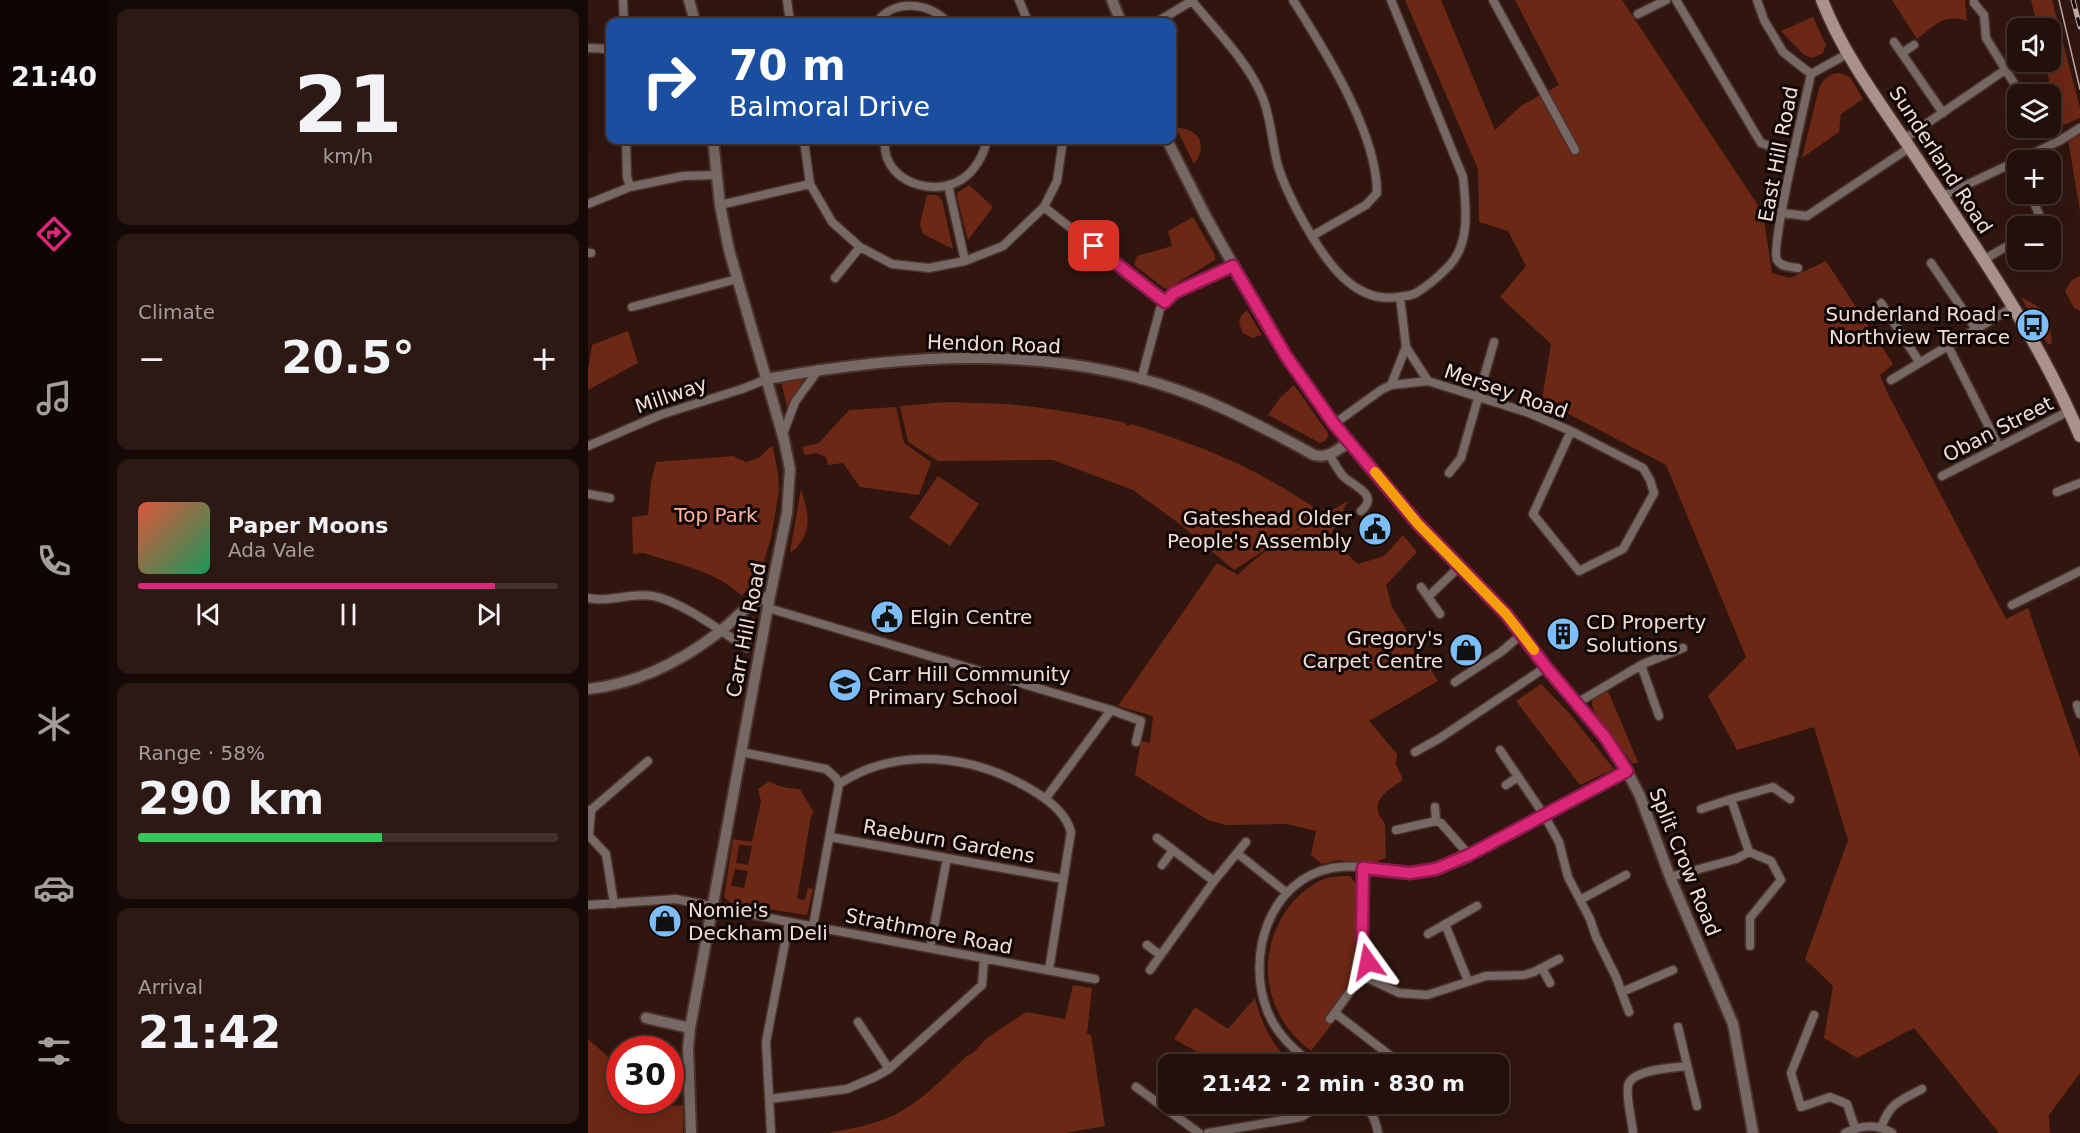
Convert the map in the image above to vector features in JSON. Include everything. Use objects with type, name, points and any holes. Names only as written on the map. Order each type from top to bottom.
[{"type":"main road","name":"Sunderland Road","points":[[1822,0],[1831,23],[1849,53],[2013,307],[2045,363],[2080,436]]},
{"type":"street","points":[[623,0],[624,18]]},
{"type":"street","points":[[689,0],[694,18]]},
{"type":"street","points":[[787,0],[789,18]]},
{"type":"street","points":[[1019,0],[1026,18]]},
{"type":"street","points":[[1112,0],[1119,18]]},
{"type":"street","points":[[1164,18],[1193,0],[1247,70],[1262,96],[1279,168],[1296,208],[1329,264],[1347,281],[1365,293],[1389,298],[1414,294],[1437,278],[1457,258],[1465,233],[1466,205],[1463,177],[1391,0]]},
{"type":"street","points":[[1293,0],[1324,50],[1354,107],[1377,172],[1377,193],[1366,205],[1312,236]]},
{"type":"street","points":[[1493,0],[1575,150]]},
{"type":"street","points":[[1638,14],[1666,0]]},
{"type":"street","points":[[1676,0],[1761,143],[1794,154]]},
{"type":"street","points":[[1757,0],[1764,20],[1783,52],[1811,74]]},
{"type":"street","points":[[1974,0],[1984,15],[1986,38],[2014,84]]},
{"type":"street","points":[[880,18],[900,2],[930,7],[942,18]]},
{"type":"street","points":[[1894,42],[1943,113]]},
{"type":"street","points":[[1902,53],[1914,45]]},
{"type":"street","points":[[588,48],[606,49]]},
{"type":"street","name":"East Hill Road","points":[[1798,268],[1782,265],[1776,253],[1811,74],[1849,53]]},
{"type":"street","points":[[1782,213],[1807,216],[1907,143],[1943,113],[2005,70]]},
{"type":"street","points":[[1941,197],[2058,141],[2080,128]]},
{"type":"street","points":[[626,144],[627,177],[630,188]]},
{"type":"street","name":"Carr Hill Road","points":[[691,1133],[687,1048],[787,513],[790,469],[783,434],[729,250],[720,205],[713,144]]},
{"type":"street","points":[[805,144],[810,184],[832,222],[860,247],[892,264],[929,268],[965,261],[1003,246],[1044,207],[1057,181],[1062,144]]},
{"type":"street","points":[[885,144],[887,158],[899,174],[909,182],[924,186],[948,185],[961,180],[970,173],[984,152],[986,144]]},
{"type":"street","name":"Split Crow Road","points":[[1169,144],[1233,266],[1286,356],[1334,424],[1418,524],[1506,614],[1546,667],[1605,737],[1627,771],[1640,796],[1670,876],[1733,1024],[1753,1133]]},
{"type":"street","points":[[588,204],[630,188],[683,176],[716,175]]},
{"type":"street","points":[[720,205],[810,184]]},
{"type":"street","points":[[948,185],[965,261]]},
{"type":"street","points":[[1044,207],[1165,302]]},
{"type":"street","points":[[1983,260],[2007,246]]},
{"type":"street","points":[[835,278],[860,247]]},
{"type":"street","points":[[1931,263],[1976,329]]},
{"type":"street","points":[[1141,380],[1160,309],[1165,302],[1174,293],[1233,266]]},
{"type":"street","points":[[632,307],[737,279]]},
{"type":"street","points":[[1400,297],[1406,347],[1428,381]]},
{"type":"street","points":[[1881,303],[1920,363]]},
{"type":"street","points":[[1891,380],[2013,307]]},
{"type":"street","points":[[1449,473],[1461,458],[1494,342]]},
{"type":"street","points":[[1948,346],[1999,447]]},
{"type":"street","points":[[1390,385],[1406,347]]},
{"type":"street","name":"Hendon Road","points":[[767,378],[820,369],[896,361],[1038,360],[1102,370],[1198,397],[1263,427],[1314,455],[1329,456]]},
{"type":"street","points":[[783,434],[795,402],[820,369]]},
{"type":"street","name":"Millway","points":[[588,446],[660,415],[767,378]]},
{"type":"street","name":"Mersey Road","points":[[1334,424],[1390,385],[1428,381],[1529,413],[1571,431],[1643,468],[1654,493],[1623,549],[1579,571],[1533,514],[1571,431]]},
{"type":"street","name":"Oban Street","points":[[1942,476],[2069,411]]},
{"type":"street","points":[[1349,442],[1329,456],[1343,476],[1365,493],[1368,500],[1367,506],[1360,511]]},
{"type":"street","points":[[2058,492],[2080,483]]},
{"type":"street","points":[[588,495],[610,498]]},
{"type":"street","points":[[1428,597],[1459,567]]},
{"type":"street","points":[[2012,605],[2080,571]]},
{"type":"street","points":[[1421,587],[1440,614]]},
{"type":"street","points":[[588,598],[598,600],[652,596],[675,603],[747,648]]},
{"type":"street","points":[[588,689],[628,681],[675,662],[721,631],[755,600],[770,596]]},
{"type":"street","points":[[768,608],[1111,710],[1141,721],[1136,742]]},
{"type":"street","points":[[1455,682],[1501,652],[1522,634]]},
{"type":"street","points":[[1577,703],[1641,665],[1683,648]]},
{"type":"street","points":[[1641,665],[1659,716]]},
{"type":"street","points":[[1415,752],[1440,738],[1546,667]]},
{"type":"street","points":[[2076,705],[2080,714]]},
{"type":"street","points":[[1046,798],[1111,710]]},
{"type":"street","points":[[1500,750],[1544,815],[1559,842],[1566,870],[1629,1012]]},
{"type":"street","points":[[741,752],[826,769],[840,784],[813,926]]},
{"type":"street","points":[[840,784],[865,770],[919,759],[937,759],[981,766],[998,772],[1046,798],[1068,820],[1071,832],[1049,970]]},
{"type":"street","points":[[614,904],[606,854],[589,835],[590,810],[648,761]]},
{"type":"street","points":[[1300,1054],[1279,1032],[1268,1012],[1261,992],[1259,955],[1262,939],[1272,914],[1287,894],[1315,874],[1332,868],[1348,866],[1410,873],[1436,869],[1469,855],[1627,771]]},
{"type":"street","points":[[1506,785],[1518,777]]},
{"type":"street","points":[[1701,809],[1773,787],[1790,799]]},
{"type":"street","points":[[1731,799],[1749,852],[1771,861],[1781,880],[1750,918],[1750,946]]},
{"type":"street","points":[[1435,807],[1436,821]]},
{"type":"street","points":[[1396,830],[1436,821],[1445,826],[1469,855]]},
{"type":"street","name":"Raeburn Gardens","points":[[830,837],[1063,879]]},
{"type":"street","points":[[1157,838],[1214,881]]},
{"type":"street","points":[[1150,970],[1214,881],[1246,842]]},
{"type":"street","points":[[1162,865],[1173,850]]},
{"type":"street","points":[[1670,876],[1736,859],[1749,852]]},
{"type":"street","points":[[1237,853],[1287,894]]},
{"type":"street","points":[[930,948],[947,858]]},
{"type":"street","points":[[1363,868],[1362,942],[1368,967],[1332,1016],[1387,1054]]},
{"type":"street","points":[[1580,900],[1626,875]]},
{"type":"street","name":"Strathmore Road","points":[[588,905],[676,899],[1095,979]]},
{"type":"street","points":[[1428,934],[1477,906]]},
{"type":"street","points":[[771,1133],[766,1042],[789,922]]},
{"type":"street","points":[[1445,924],[1468,981]]},
{"type":"street","points":[[1147,945],[1160,955]]},
{"type":"street","points":[[769,1099],[847,1089],[889,1069],[982,985],[984,959]]},
{"type":"street","points":[[1363,976],[1399,993],[1417,996],[1437,993],[1468,981],[1496,975],[1524,975],[1559,959]]},
{"type":"street","points":[[1542,968],[1550,983]]},
{"type":"street","points":[[1622,992],[1672,970]]},
{"type":"street","points":[[1814,1014],[1791,1073],[1801,1107],[1830,1097],[1847,1104],[1855,1128]]},
{"type":"street","points":[[646,1018],[690,1028]]},
{"type":"street","points":[[858,1022],[889,1069]]},
{"type":"street","points":[[1678,1027],[1696,1106]]},
{"type":"street","points":[[1634,1133],[1628,1088],[1632,1079],[1640,1074],[1687,1066]]},
{"type":"street","points":[[1136,1087],[1199,1133]]},
{"type":"street","points":[[1881,1128],[1886,1113],[1891,1107],[1922,1089]]},
{"type":"street","points":[[1208,1133],[1301,1117],[1306,1114]]},
{"type":"street","points":[[1371,1114],[1378,1133]]},
{"type":"street","points":[[1845,1133],[1864,1126],[1881,1128],[1892,1133]]},
{"type":"green space","points":[[1405,0],[1441,0],[1495,130],[1522,105],[1559,85],[1515,0],[1622,0],[1763,213],[1772,273],[1790,278],[1826,261],[1893,364],[1880,375],[1887,392],[2006,619],[2028,608],[2080,758],[2080,1073],[2049,1115],[2050,1133],[1999,1133],[1914,1028],[1857,1058],[1824,1038],[1833,986],[1805,959],[1848,840],[1814,727],[1737,750],[1708,696],[1746,657],[1666,465],[1542,400],[1551,344],[1500,297],[1526,266],[1508,231],[1479,222],[1478,169]]},
{"type":"green space","points":[[1892,0],[1965,0],[1967,21],[1952,19],[1940,22],[1917,39]]},
{"type":"green space","points":[[2031,0],[2052,0],[2057,18],[2036,18]]},
{"type":"green space","points":[[1813,17],[1826,45],[1823,53],[1813,58],[1804,55],[1781,31]]},
{"type":"green space","points":[[2061,35],[2080,108],[2080,118],[2061,126],[2061,84],[2050,84],[2047,72],[2061,72]]},
{"type":"green space","points":[[1839,73],[1850,77],[1863,99],[1841,114],[1839,132],[1802,158],[1819,88],[1832,74]]},
{"type":"green space","points":[[1176,128],[1191,131],[1199,139],[1200,151],[1194,164]]},
{"type":"green space","points":[[2080,134],[2080,211],[2068,140]]},
{"type":"green space","points":[[969,185],[993,207],[968,240],[957,193]]},
{"type":"green space","points":[[927,195],[937,195],[942,200],[953,249],[923,234],[920,224]]},
{"type":"green space","points":[[1193,217],[1215,255],[1215,260],[1167,289],[1164,288],[1134,265],[1137,256],[1172,246],[1168,231]]},
{"type":"green space","points":[[2080,276],[2080,311],[2074,308],[2065,291],[2072,280]]},
{"type":"green space","points":[[2021,297],[2046,314],[2052,343],[2048,345]]},
{"type":"green space","points":[[1247,310],[1262,335],[1252,338],[1243,333],[1239,323],[1241,316]]},
{"type":"green space","points":[[628,331],[638,363],[588,390],[592,345]]},
{"type":"green space","points":[[802,378],[803,381],[787,407],[781,381]]},
{"type":"green space","points":[[1294,385],[1328,433],[1327,438],[1320,443],[1268,415],[1280,398]]},
{"type":"green space","points":[[946,402],[1007,404],[1097,417],[1126,423],[1129,426],[1131,424],[1236,463],[1276,484],[1317,509],[1321,514],[1234,570],[1181,525],[1133,490],[1053,460],[938,461],[908,442],[900,406]]},
{"type":"green space","points":[[896,407],[904,443],[931,462],[919,495],[860,487],[843,463],[828,465],[826,457],[816,453],[805,455],[802,447],[819,443],[849,410]]},
{"type":"green space","name":"Top Park","points":[[773,447],[779,491],[771,538],[761,571],[742,596],[721,580],[696,569],[644,553],[633,554],[632,517],[648,515],[651,482],[656,462],[733,456],[746,462],[759,458]]},
{"type":"green space","points":[[938,476],[979,504],[950,546],[909,518]]},
{"type":"green space","points":[[801,489],[808,522],[807,529],[801,542],[790,552]]},
{"type":"green space","points":[[1348,501],[1329,538],[1358,564],[1384,556],[1403,535],[1417,552],[1386,585],[1392,607],[1438,681],[1369,721],[1397,754],[1396,764],[1403,780],[1385,793],[1379,802],[1379,814],[1385,829],[1386,858],[1378,861],[1381,867],[1339,860],[1322,864],[1311,855],[1316,831],[1286,824],[1226,825],[1208,820],[1135,775],[1141,741],[1150,743],[1153,716],[1118,706],[1217,563],[1238,575],[1275,544]]},
{"type":"green space","points":[[753,616],[757,620],[751,647],[732,635]]},
{"type":"green space","points":[[1541,684],[1569,713],[1614,769],[1580,785],[1516,701]]},
{"type":"green space","points":[[1608,691],[1638,762],[1633,764],[1594,712],[1593,698]]},
{"type":"green space","points":[[770,781],[780,786],[800,789],[814,813],[811,816],[797,899],[805,900],[808,888],[813,889],[807,915],[731,903],[724,897],[733,839],[752,842],[761,801],[758,789]],"holes":[[[739,845],[752,846],[748,865],[736,863]],[[735,869],[748,871],[744,888],[731,886]]]},
{"type":"green space","points":[[1350,876],[1357,885],[1357,941],[1365,967],[1326,1019],[1332,1024],[1311,1051],[1295,1037],[1283,1021],[1274,1003],[1269,984],[1268,965],[1271,946],[1277,926],[1299,895],[1319,881]]},
{"type":"green space","points":[[1073,985],[1092,988],[1087,1034],[1091,1035],[1105,1126],[1065,1133],[829,1133],[865,1125],[897,1114],[929,1092],[987,1038],[1026,1012],[1065,1019]]},
{"type":"green space","points":[[1255,998],[1268,1033],[1283,1054],[1201,1054],[1174,1039],[1195,1007],[1228,1029]]},
{"type":"green space","points":[[588,1039],[606,1055],[606,1114],[683,1114],[683,1133],[588,1133]]},
{"type":"tram line","points":[[2059,0],[2080,89]]},
{"type":"railway","points":[[2073,0],[2080,27]]},
{"type":"slow traffic","points":[[1375,472],[1418,524],[1506,614],[1534,650]]},
{"type":"place","name":"Sunderland Road - Northview Terrace","points":[[2033,325]]},
{"type":"place","name":"Gateshead Older People's Assembly","points":[[1375,529]]},
{"type":"place","name":"Elgin Centre","points":[[887,617]]},
{"type":"place","name":"CD Property Solutions","points":[[1563,634]]},
{"type":"place","name":"Gregory's Carpet Centre","points":[[1466,650]]},
{"type":"place","name":"Carr Hill Community Primary School","points":[[845,685]]},
{"type":"place","name":"Nomie's Deckham Deli","points":[[665,921]]},
{"type":"route","points":[[1094,246],[1165,302],[1174,293],[1233,266],[1286,356],[1334,424],[1418,524],[1506,614],[1546,667],[1605,737],[1627,771],[1469,855],[1436,869],[1395,873],[1363,868],[1362,942],[1368,962]]}]
